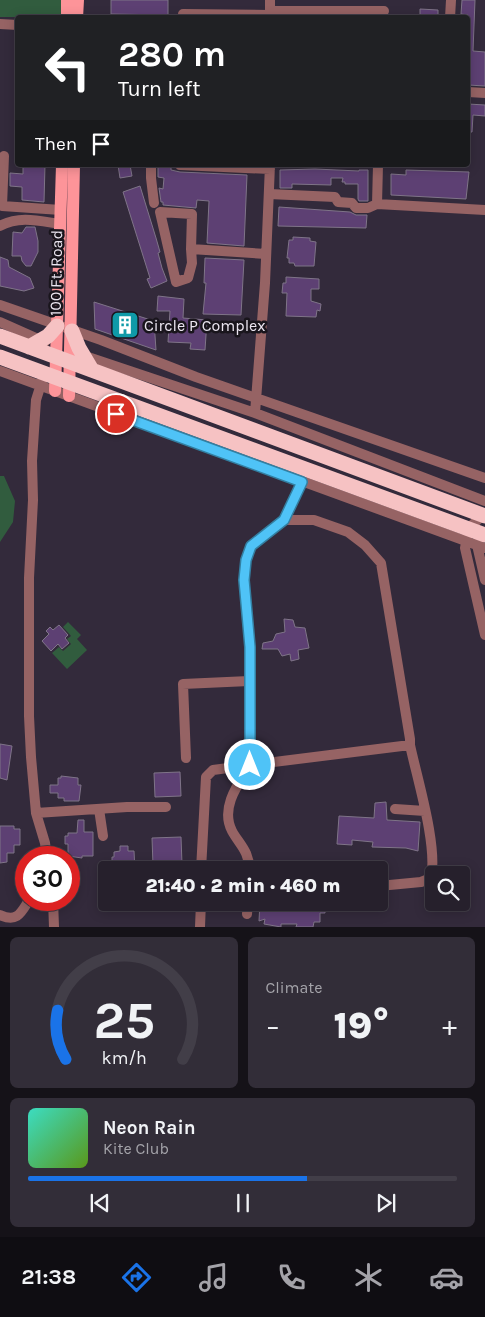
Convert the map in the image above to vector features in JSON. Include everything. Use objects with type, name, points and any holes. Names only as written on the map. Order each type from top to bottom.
[{"type":"highway","points":[[35,343],[52,333],[57,326]]},
{"type":"highway","points":[[68,355],[72,331]]},
{"type":"highway","points":[[0,336],[35,343],[68,355],[92,370],[480,528]]},
{"type":"highway","points":[[1,363],[132,412],[480,528]]},
{"type":"main road","points":[[67,0],[67,15]]},
{"type":"main road","points":[[77,15],[78,0]]},
{"type":"main road","name":"100 Ft. Road","points":[[62,167],[57,326],[68,355],[70,389]]},
{"type":"main road","name":"100 Ft. Road","points":[[72,331],[74,167]]},
{"type":"main road","name":"100 Ft. Road","points":[[49,381],[68,355]]},
{"type":"street","points":[[270,0],[270,15],[384,14],[384,0]]},
{"type":"street","points":[[450,15],[451,0]]},
{"type":"street","points":[[183,15],[217,15]]},
{"type":"street","points":[[0,24],[15,24]]},
{"type":"street","points":[[470,92],[485,93]]},
{"type":"street","points":[[4,156],[2,206],[61,210]]},
{"type":"street","points":[[151,167],[150,178],[154,203]]},
{"type":"street","points":[[255,413],[270,167]]},
{"type":"street","points":[[377,204],[378,167]]},
{"type":"street","points":[[269,194],[335,196],[338,202],[352,203],[356,208],[368,208],[377,204],[485,210]]},
{"type":"street","points":[[160,212],[192,214],[191,249],[192,263],[188,278],[176,282],[160,212]]},
{"type":"street","points":[[0,226],[25,219],[60,224]]},
{"type":"street","points":[[191,249],[266,254]]},
{"type":"street","points":[[0,304],[57,326],[101,340],[196,377],[485,478]]},
{"type":"street","points":[[0,322],[35,343]]},
{"type":"street","points":[[68,355],[255,413],[480,528]]},
{"type":"street","points":[[45,846],[36,813],[30,757],[29,578],[33,500],[32,461],[36,400],[49,381]]},
{"type":"street","points":[[132,412],[302,482],[480,528]]},
{"type":"street","points":[[249,861],[243,845],[232,831],[227,817],[232,796],[250,765],[250,647],[244,580],[246,560],[251,546],[284,520],[302,482],[296,466]]},
{"type":"street","points":[[284,520],[314,520],[348,532],[365,545],[381,563],[410,745],[432,848],[433,868],[431,878],[421,882],[388,885]]},
{"type":"street","points":[[480,528],[485,580]]},
{"type":"street","points":[[480,528],[466,556],[485,635]]},
{"type":"street","points":[[186,758],[182,684],[249,681]]},
{"type":"street","points":[[201,861],[206,777],[213,770],[410,745]]},
{"type":"street","points":[[36,813],[166,807]]},
{"type":"street","points":[[100,809],[103,836]]},
{"type":"street","points":[[395,809],[425,811]]},
{"type":"street","points":[[0,915],[6,918],[14,918],[19,916],[22,911]]},
{"type":"street","points":[[53,911],[54,927]]},
{"type":"street","points":[[200,927],[201,911]]},
{"type":"green space","points":[[0,0],[63,0],[62,15],[15,15],[15,17],[0,17]]},
{"type":"green space","points":[[0,476],[4,476],[15,501],[13,522],[0,542]]},
{"type":"green space","points":[[68,622],[81,635],[77,639],[87,650],[67,669],[52,653],[59,647],[63,651],[71,644],[67,639],[71,636],[63,627]]},
{"type":"building","points":[[111,0],[168,0],[168,15],[111,14]]},
{"type":"building","points":[[462,0],[475,0],[473,51],[485,52],[485,86],[470,85],[470,15],[461,14]]},
{"type":"building","points":[[420,9],[438,10],[438,15],[420,15]]},
{"type":"building","points":[[470,104],[485,105],[485,116],[473,115],[472,132],[470,132]]},
{"type":"building","points":[[23,167],[45,167],[44,202],[22,200],[22,187],[10,186],[10,173],[23,174]]},
{"type":"building","points":[[118,167],[130,167],[132,176],[120,178]]},
{"type":"building","points":[[158,167],[171,167],[171,170],[180,172],[247,175],[244,246],[207,243],[209,201],[197,200],[196,208],[163,205],[159,188],[163,189],[164,178],[158,177]]},
{"type":"building","points":[[280,170],[368,170],[368,201],[359,201],[358,184],[345,184],[345,182],[342,182],[343,178],[331,178],[331,185],[292,184],[292,188],[280,188]]},
{"type":"building","points":[[406,170],[469,172],[466,199],[391,195],[391,174],[406,175]]},
{"type":"building","points":[[140,186],[167,281],[151,288],[147,279],[150,278],[123,192]]},
{"type":"building","points":[[279,207],[367,215],[366,228],[278,226]]},
{"type":"building","points":[[26,227],[35,227],[38,241],[38,252],[31,266],[26,266],[21,256],[12,256],[13,232],[22,233]]},
{"type":"building","points":[[293,237],[310,238],[310,241],[316,242],[314,266],[295,266],[294,263],[289,263],[289,258],[287,258],[289,240],[293,240]]},
{"type":"building","points":[[0,257],[8,260],[9,267],[30,278],[34,288],[24,291],[0,286]]},
{"type":"building","points":[[205,258],[244,260],[241,315],[203,314],[206,283],[204,283]]},
{"type":"building","points":[[286,277],[319,279],[319,289],[311,289],[311,301],[321,304],[320,311],[317,310],[316,317],[286,316],[287,293],[282,293]]},
{"type":"building","points":[[158,296],[184,299],[183,318],[207,320],[205,350],[190,349],[191,343],[168,342],[170,311],[157,311]]},
{"type":"building","name":"Circle P Complex","points":[[94,302],[154,321],[156,350],[95,329]]},
{"type":"building","points":[[284,619],[293,620],[295,627],[305,628],[309,648],[298,650],[299,659],[291,661],[290,654],[282,656],[278,649],[262,649],[263,643],[273,641],[276,634],[285,632]]},
{"type":"building","points":[[59,625],[68,635],[65,638],[69,643],[62,649],[58,644],[51,651],[42,641],[49,634],[46,631],[50,627],[53,630]]},
{"type":"building","points":[[0,744],[12,746],[7,780],[0,778]]},
{"type":"building","points":[[180,772],[181,796],[155,797],[154,773]]},
{"type":"building","points":[[61,776],[78,778],[78,785],[81,785],[79,801],[64,801],[64,798],[58,798],[58,793],[50,793],[50,785],[58,785],[58,778],[61,778]]},
{"type":"building","points":[[386,802],[387,820],[420,822],[418,851],[406,848],[372,847],[373,842],[352,840],[352,845],[337,844],[339,816],[374,818],[375,803]]},
{"type":"building","points":[[78,820],[84,820],[84,832],[93,832],[93,856],[80,858],[80,846],[68,846],[68,844],[65,844],[65,836],[68,836],[68,833],[77,833]]},
{"type":"building","points":[[0,826],[14,826],[14,829],[20,829],[20,845],[14,845],[14,853],[7,853],[7,862],[0,863]]},
{"type":"building","points":[[181,837],[182,861],[153,861],[152,838]]},
{"type":"building","points":[[120,846],[128,846],[128,851],[134,851],[135,861],[112,861],[114,852],[120,851]]},
{"type":"building","points":[[260,911],[325,911],[325,913],[320,913],[320,922],[314,922],[313,927],[296,927],[297,924],[281,924],[281,927],[264,924],[265,919],[259,921]]},
{"type":"place","name":"Circle P Complex","points":[[125,325]]},
{"type":"route","points":[[116,414],[302,482],[284,520],[251,546],[246,560],[244,580],[250,647],[250,765]]}]
